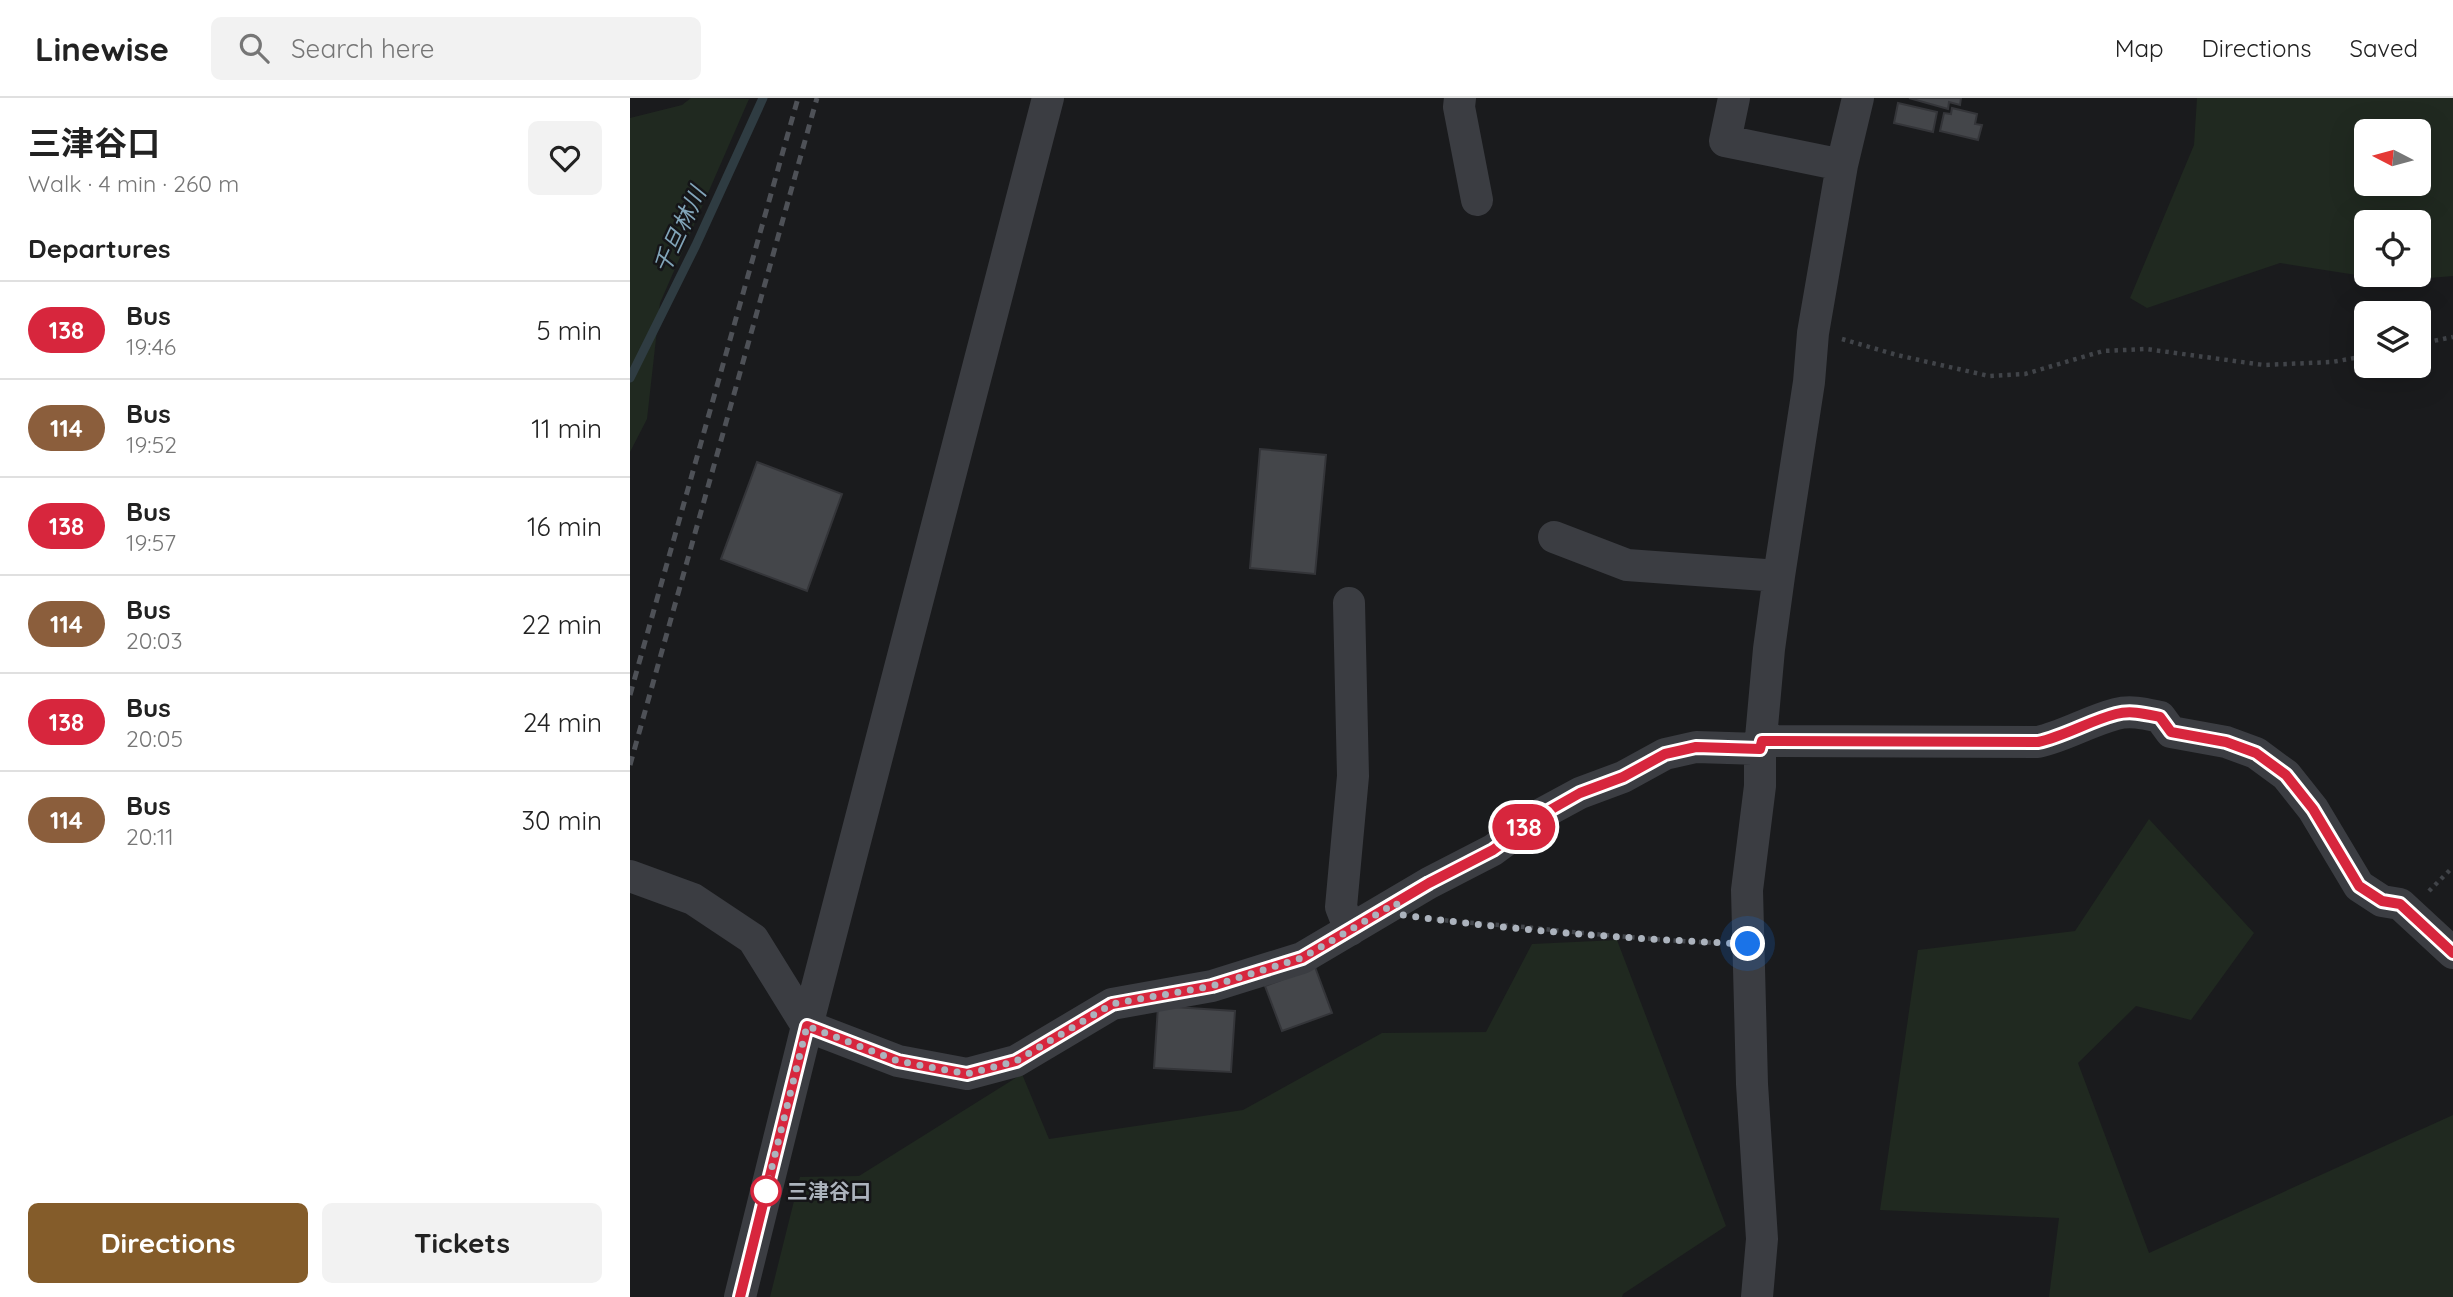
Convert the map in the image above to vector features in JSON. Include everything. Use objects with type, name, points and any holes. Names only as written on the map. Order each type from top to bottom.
[{"type":"street","points":[[740,1297],[807,1026],[1048,98]]},
{"type":"street","points":[[1461,98],[1460,107],[1477,200]]},
{"type":"street","points":[[1734,98],[1725,141],[1842,165]]},
{"type":"street","points":[[1758,1297],[1762,1239],[1752,1084],[1747,890],[1760,786],[1769,649],[1809,382],[1813,333],[1842,165],[1858,98]]},
{"type":"street","points":[[1554,537],[1627,565],[1779,576]]},
{"type":"street","points":[[1349,603],[1353,776],[1341,907],[1350,930]]},
{"type":"street","points":[[630,876],[693,899],[752,939],[807,1026],[898,1061],[967,1074],[1016,1061],[1112,1004],[1212,986],[1302,958],[1429,883],[1493,850],[1543,814],[1580,793],[1623,777],[1665,754],[1696,747],[2038,742],[2057,738],[2117,714],[2139,712],[2160,717],[2171,732],[2256,753],[2286,775],[2313,809],[2359,886],[2382,901],[2400,904],[2453,953]]},
{"type":"path","points":[[1813,333],[1989,376],[2025,374],[2103,351],[2146,349],[2264,365],[2332,362],[2354,358]]},
{"type":"path","points":[[2431,341],[2453,337]]},
{"type":"path","points":[[1396,903],[1403,915],[1477,925],[1748,944]]},
{"type":"shaded area","points":[[691,98],[749,99],[660,303],[647,419],[630,452],[630,118],[682,105]]},
{"type":"shaded area","points":[[2197,98],[2453,98],[2453,276],[2431,278],[2431,210],[2354,210],[2354,275],[2280,263],[2147,308],[2130,298],[2194,145]]},
{"type":"shaded area","points":[[2149,819],[2254,933],[2191,1020],[2136,1006],[2078,1063],[2149,1253],[2453,1115],[2453,1297],[2049,1297],[2059,1218],[1880,1210],[1918,950],[2075,931]]},
{"type":"shaded area","points":[[1617,940],[1726,1226],[1622,1297],[770,1297],[800,1177],[859,1176],[1022,1074],[1049,1139],[1243,1110],[1382,1033],[1486,1032],[1532,944]]},
{"type":"building","points":[[1909,98],[1961,98],[1960,105],[1949,102],[1948,109]]},
{"type":"building","points":[[1898,103],[1937,112],[1933,132],[1894,123]]},
{"type":"building","points":[[1952,108],[1977,114],[1975,124],[1982,125],[1978,140],[1940,131],[1944,113],[1951,114]]},
{"type":"building","points":[[1260,449],[1326,455],[1315,574],[1250,568]]},
{"type":"building","points":[[757,462],[842,494],[807,591],[721,559]]},
{"type":"building","points":[[1315,967],[1332,1013],[1282,1031],[1265,986]]},
{"type":"building","points":[[1158,1006],[1235,1011],[1231,1072],[1154,1068]]},
{"type":"waterway","name":"千旦林川","points":[[630,378],[696,245],[763,98]]},
{"type":"railway","points":[[630,695],[798,98]]},
{"type":"railway","points":[[630,765],[817,98]]},
{"type":"bus line","name":"138","points":[[740,1297],[807,1026],[898,1061],[967,1074],[1016,1061],[1112,1004],[1212,986],[1302,958],[1429,883],[1493,850],[1543,814],[1580,793],[1623,777],[1665,754],[1696,747],[1760,749],[1762,741],[2038,742],[2057,738],[2117,714],[2139,712],[2160,717],[2171,732],[2226,742],[2256,753],[2286,775],[2313,809],[2359,886],[2382,901],[2400,904],[2453,953]]},
{"type":"place","name":"三津谷口","points":[[766,1191]]},
{"type":"route","points":[[766,1191],[807,1026],[898,1061],[967,1074],[1016,1061],[1112,1004],[1212,986],[1302,958],[1396,903],[1403,915],[1477,925],[1748,944]]}]
